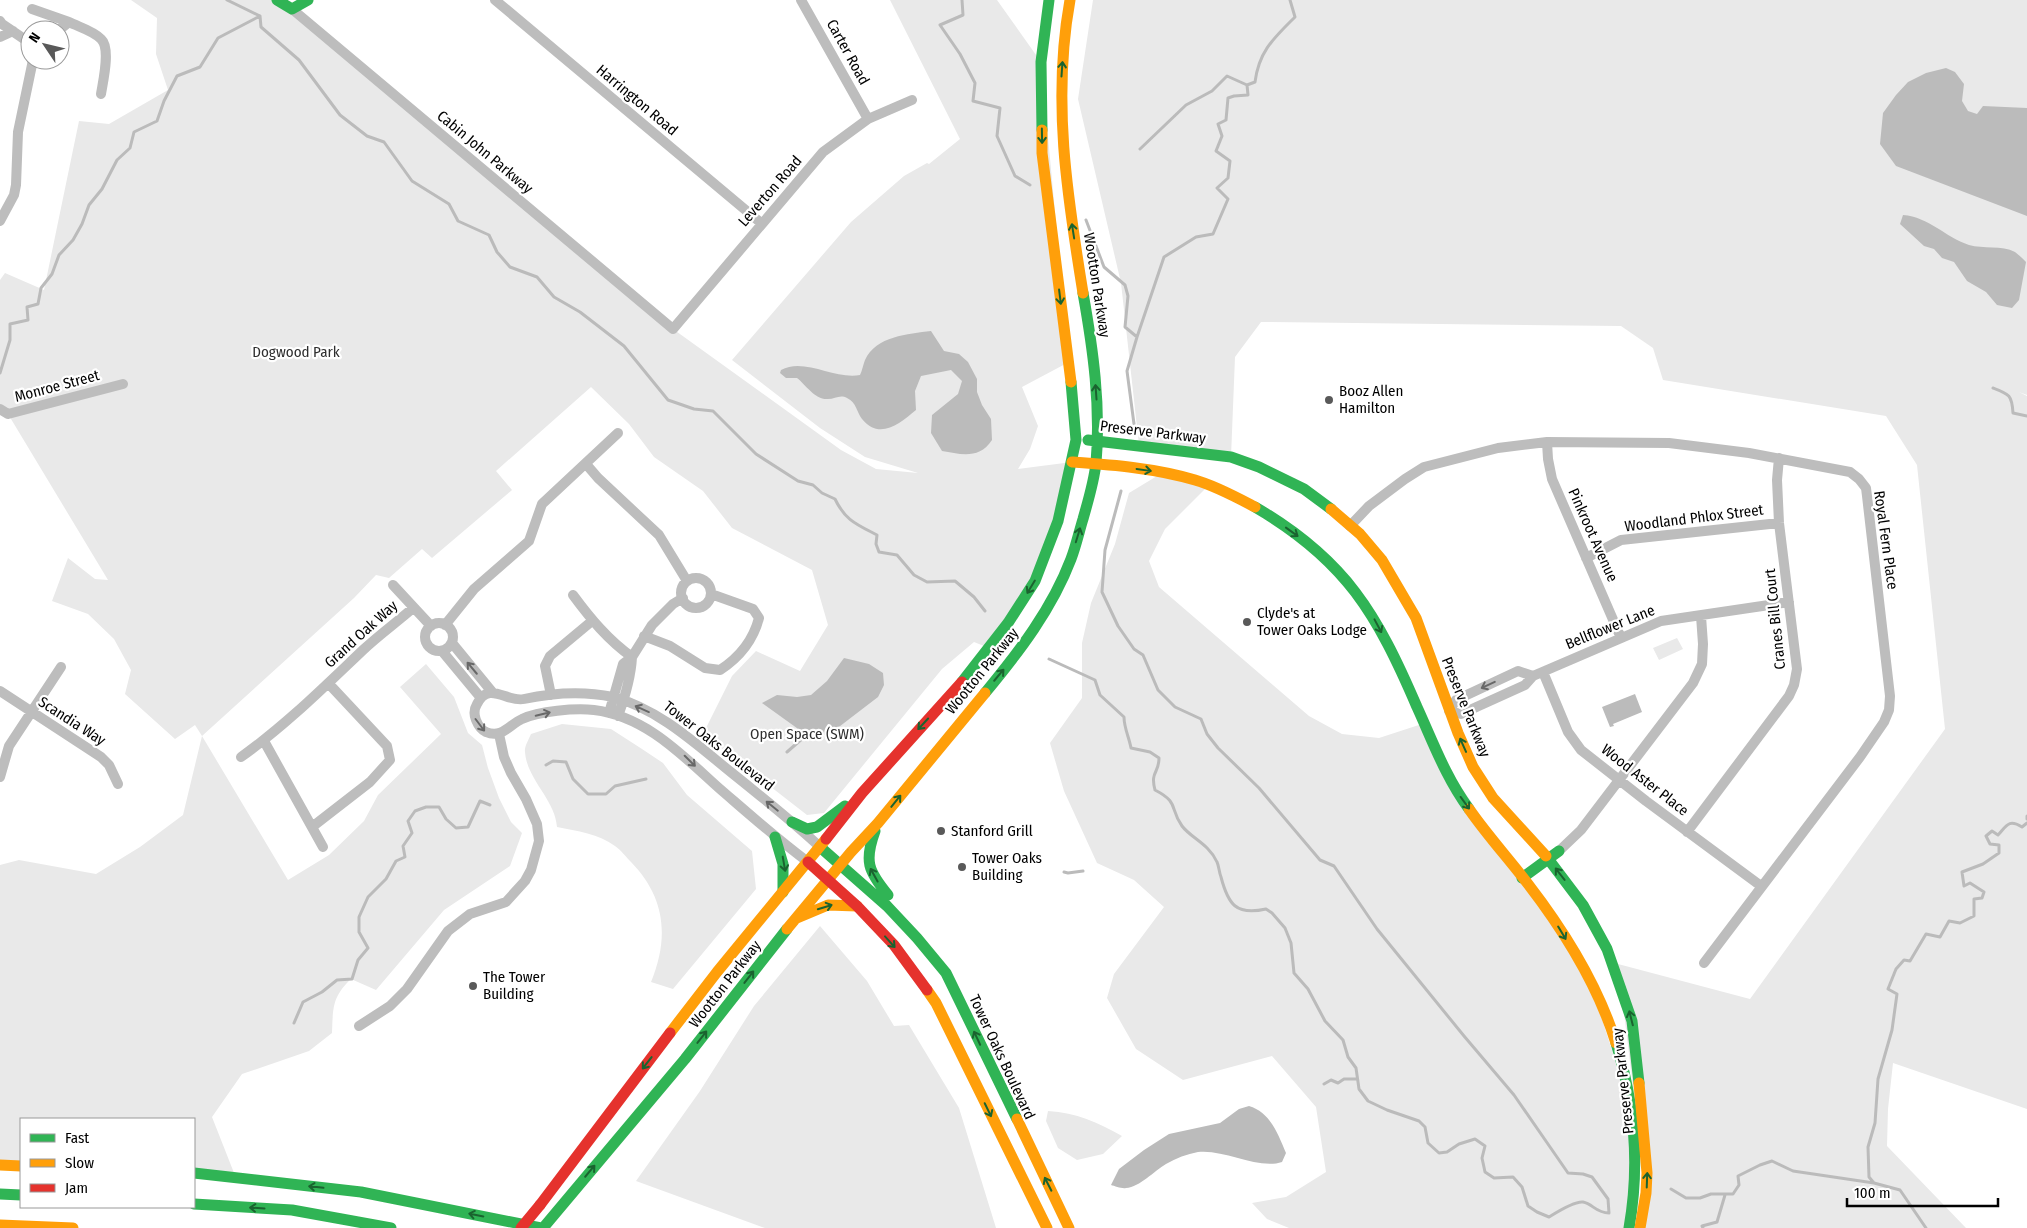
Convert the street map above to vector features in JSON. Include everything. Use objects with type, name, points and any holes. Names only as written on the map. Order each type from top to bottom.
[{"type":"main road","name":"Cabin John Parkway","points":[[277,0],[292,10]]},
{"type":"main road","points":[[292,10],[308,0]]},
{"type":"main road","name":"Wootton Parkway","points":[[521,1228],[705,987],[862,793],[975,667],[1035,581],[1058,521],[1076,440],[1074,409],[1042,153],[1041,62],[1049,0]]},
{"type":"main road","name":"Wootton Parkway","points":[[542,1228],[685,1059],[795,919],[878,824],[1021,649],[1054,597],[1071,559],[1089,498],[1096,464],[1097,407],[1093,348],[1068,203],[1063,151],[1061,84],[1070,0]]},
{"type":"main road","name":"Preserve Parkway","points":[[1076,440],[1096,440],[1231,457],[1259,467],[1304,489],[1328,506],[1382,560],[1416,618],[1437,717],[1456,790],[1499,850],[1549,912],[1588,976],[1602,1004],[1621,1064],[1630,1106],[1635,1147],[1635,1189],[1630,1228]]},
{"type":"main road","name":"Preserve Parkway","points":[[1072,462],[1162,472],[1208,484],[1270,516],[1318,550],[1350,584],[1372,614],[1397,661],[1493,798],[1549,859],[1583,905],[1608,949],[1632,1021],[1637,1063],[1647,1173],[1646,1194],[1640,1228]]},
{"type":"main road","points":[[792,822],[807,829],[817,827],[862,793]]},
{"type":"main road","points":[[878,824],[866,857],[871,871],[923,943]]},
{"type":"main road","points":[[775,837],[782,852],[786,872],[783,892]]},
{"type":"main road","name":"Tower Oaks Boulevard","points":[[820,847],[870,888],[923,943],[946,974],[1069,1228]]},
{"type":"main road","points":[[1522,878],[1559,851]]},
{"type":"main road","name":"Tower Oaks Boulevard","points":[[808,862],[857,906],[894,945],[936,1003],[1046,1228]]},
{"type":"main road","points":[[795,919],[831,904],[857,906]]},
{"type":"main road","points":[[1621,1064],[1637,1063]]},
{"type":"main road","points":[[0,1165],[20,1166]]},
{"type":"main road","points":[[195,1173],[361,1192],[542,1228]]},
{"type":"main road","points":[[0,1194],[20,1196]]},
{"type":"main road","points":[[195,1204],[292,1210],[391,1228]]},
{"type":"main road","points":[[0,1224],[73,1228]]},
{"type":"street","name":"Harrington Road","points":[[495,0],[761,223]]},
{"type":"street","name":"Carter Road","points":[[801,0],[868,119]]},
{"type":"street","points":[[32,9],[63,20]]},
{"type":"street","name":"Cabin John Parkway","points":[[292,10],[673,329]]},
{"type":"street","points":[[70,22],[100,37],[104,43],[106,52],[101,94]]},
{"type":"street","points":[[1,23],[20,36]]},
{"type":"street","points":[[0,37],[13,31]]},
{"type":"street","points":[[0,221],[14,195],[18,132],[31,70]]},
{"type":"street","name":"Leverton Road","points":[[673,329],[823,152],[868,119],[912,100]]},
{"type":"street","name":"Monroe Street","points":[[0,409],[8,414],[124,384]]},
{"type":"street","points":[[445,625],[474,589],[529,541],[542,504],[618,433]]},
{"type":"street","name":"Royal Fern Place","points":[[1350,526],[1370,506],[1405,478],[1424,467],[1498,448],[1547,442],[1669,443],[1740,451],[1850,472],[1866,488],[1890,696],[1889,710],[1884,722],[1860,757],[1704,963]]},
{"type":"street","name":"Pinkroot Avenue","points":[[1547,442],[1552,479],[1621,638]]},
{"type":"street","name":"Cranes Bill Court","points":[[1687,832],[1789,696],[1794,685],[1797,669],[1779,523],[1777,480],[1779,458]]},
{"type":"street","points":[[586,464],[598,478],[659,535],[687,581]]},
{"type":"street","name":"Woodland Phlox Street","points":[[1586,558],[1621,540],[1779,523]]},
{"type":"street","points":[[694,578],[702,579],[709,585],[711,594],[706,604],[700,607],[691,606],[683,598],[683,587],[687,581],[694,578]]},
{"type":"street","name":"Grand Oak Way","points":[[393,585],[431,626]]},
{"type":"street","points":[[644,636],[670,646],[705,668],[720,670],[734,661],[754,636],[760,618],[753,609],[711,594]]},
{"type":"street","points":[[573,595],[592,621],[632,657]]},
{"type":"street","points":[[614,714],[613,698],[623,664],[632,657],[652,625],[683,598]]},
{"type":"street","name":"Bellflower Lane","points":[[1437,717],[1461,714],[1525,685],[1538,674],[1661,621],[1789,602]]},
{"type":"street","name":"Grand Oak Way","points":[[241,756],[264,741],[330,684],[364,649],[414,608]]},
{"type":"street","points":[[1559,851],[1581,830],[1693,683],[1702,664],[1702,616]]},
{"type":"street","points":[[550,695],[545,666],[550,656],[592,621]]},
{"type":"street","points":[[445,625],[453,633],[452,643],[442,651],[432,650],[426,642],[425,636],[431,626],[445,625]]},
{"type":"street","points":[[359,1026],[390,1006],[407,989],[448,931],[470,914],[506,902],[525,881],[531,870],[539,842],[537,824],[504,757],[499,734],[486,732],[477,723],[475,710],[481,698],[493,693],[452,643]]},
{"type":"street","points":[[442,651],[481,698]]},
{"type":"street","points":[[614,714],[624,701],[632,668],[632,657]]},
{"type":"street","points":[[0,778],[9,746],[61,667]]},
{"type":"street","name":"Bellflower Lane","points":[[1437,717],[1456,700],[1518,672],[1538,674]]},
{"type":"street","name":"Wood Aster Place","points":[[1538,674],[1568,732],[1581,750],[1619,781],[1761,886]]},
{"type":"street","name":"Grand Oak Way","points":[[312,827],[354,796],[390,760],[387,746],[330,684]]},
{"type":"street","name":"Scandia Way","points":[[0,691],[100,757],[109,765],[118,784]]},
{"type":"street","name":"Tower Oaks Boulevard","points":[[493,693],[499,693],[510,699],[521,700],[536,696],[585,693],[624,701],[662,719],[792,822],[820,847]]},
{"type":"street","name":"Tower Oaks Boulevard","points":[[499,734],[524,718],[572,709],[614,714],[637,722],[683,755],[775,837],[808,862]]},
{"type":"street","points":[[264,741],[322,847]]},
{"type":"green space","points":[[131,0],[277,0],[673,329],[841,450],[876,469],[918,473],[865,457],[820,428],[732,360],[851,222],[904,176],[927,163],[929,164],[960,139],[890,0],[997,0],[1041,62],[1069,362],[1022,387],[1038,426],[1030,449],[1018,469],[1072,462],[1035,581],[989,648],[974,642],[942,669],[824,813],[807,815],[703,734],[732,676],[756,651],[800,671],[828,625],[812,570],[732,528],[703,491],[654,457],[629,424],[591,387],[496,471],[512,490],[432,558],[422,549],[389,578],[376,575],[354,598],[202,736],[195,725],[175,739],[125,694],[131,670],[114,639],[88,614],[52,601],[68,558],[95,579],[108,580],[8,414],[0,409],[0,280],[5,273],[44,290],[79,121],[109,124],[168,90],[156,54],[157,18]]},
{"type":"green space","points":[[1093,0],[2027,0],[2027,395],[2019,392],[2027,396],[2027,1109],[1893,1063],[1888,1109],[1887,1146],[1966,1228],[1640,1228],[1646,1193],[1618,964],[1750,999],[1945,729],[1917,465],[1886,416],[1663,380],[1653,348],[1621,326],[1261,322],[1235,357],[1231,457],[1139,445],[1121,283],[1078,99]]},
{"type":"green space","points":[[1162,473],[1209,485],[1165,529],[1149,561],[1159,587],[1309,716],[1342,734],[1379,738],[1425,723],[1439,754],[1588,976],[1630,1106],[1629,1228],[1289,1228],[1267,1219],[1252,1203],[1286,1197],[1326,1172],[1316,1107],[1272,1056],[1183,1080],[1136,1049],[1107,998],[1114,974],[1164,907],[1134,880],[1097,863],[1064,791],[1050,743],[1082,698],[1082,643],[1091,603],[1115,544],[1129,493]]},
{"type":"green space","points":[[1677,638],[1683,649],[1659,660],[1653,648]]},
{"type":"green space","points":[[426,664],[454,697],[468,733],[482,745],[499,798],[511,822],[522,833],[510,866],[444,910],[376,990],[351,979],[345,985],[335,1003],[332,1033],[309,1051],[242,1074],[212,1117],[236,1178],[195,1173],[195,1118],[20,1118],[20,1166],[0,1165],[0,865],[19,860],[96,874],[140,847],[183,815],[202,736],[288,880],[329,855],[364,821],[378,795],[441,734],[400,687]]},
{"type":"green space","points":[[562,724],[611,729],[663,763],[687,795],[752,851],[756,889],[673,989],[651,982],[660,950],[661,919],[657,904],[643,876],[609,842],[588,834],[557,827],[551,807],[531,772],[525,750],[531,734]]},
{"type":"green space","points":[[820,926],[867,981],[894,1026],[909,1025],[959,1108],[996,1228],[765,1228],[636,1181],[700,1091],[754,1006]]},
{"type":"green space","points":[[1048,1111],[1086,1119],[1122,1136],[1103,1154],[1077,1160],[1058,1148],[1046,1121]]},
{"type":"shaded area","points":[[1946,68],[1955,72],[1964,84],[1962,101],[1968,111],[1977,114],[1983,106],[2027,108],[2027,216],[1896,166],[1880,144],[1883,113],[1896,95],[1908,82],[1926,73]]},
{"type":"shaded area","points":[[1903,215],[1921,219],[1969,245],[2015,252],[2026,262],[2019,300],[2012,308],[1997,305],[1986,292],[1967,281],[1954,262],[1942,258],[1934,249],[1924,246],[1900,224]]},
{"type":"shaded area","points":[[931,331],[944,351],[959,354],[968,362],[977,379],[977,392],[982,405],[991,419],[992,440],[981,451],[962,454],[942,451],[931,433],[932,415],[958,394],[962,381],[951,370],[921,376],[915,391],[916,410],[897,424],[883,429],[876,429],[862,419],[853,402],[847,398],[823,399],[811,392],[797,378],[786,378],[780,373],[781,370],[800,366],[850,376],[860,375],[870,352],[885,341],[913,333]]},
{"type":"shaded area","points":[[844,658],[869,664],[883,673],[884,685],[878,697],[831,733],[808,739],[801,731],[762,703],[777,695],[797,697],[811,695],[827,681]]},
{"type":"shaded area","points":[[1635,694],[1642,712],[1610,727],[1602,707]]},
{"type":"shaded area","points":[[1249,1106],[1263,1113],[1268,1118],[1280,1138],[1286,1153],[1282,1162],[1273,1164],[1252,1162],[1219,1153],[1198,1152],[1182,1156],[1170,1162],[1142,1182],[1131,1187],[1123,1188],[1111,1185],[1119,1169],[1169,1134],[1220,1123],[1239,1109]]},
{"type":"waterway","points":[[227,0],[260,16],[261,27],[299,60],[340,115],[367,136],[384,142],[412,181],[449,204],[458,221],[489,235],[497,252],[510,267],[537,277],[554,297],[580,312],[624,346],[668,400],[694,409],[713,411],[756,454],[798,481],[813,485],[822,493],[835,499],[847,517],[877,535],[876,544],[879,552],[897,555],[914,575],[927,582],[955,581],[974,597],[985,611]]},
{"type":"waterway","points":[[962,0],[963,15],[940,25],[960,54],[975,83],[973,101],[1000,108],[997,136],[1015,176],[1030,185]]},
{"type":"waterway","points":[[1140,149],[1186,105],[1212,91],[1227,76],[1247,85],[1255,82],[1264,53],[1274,39],[1295,17],[1290,0]]},
{"type":"waterway","points":[[0,373],[10,340],[10,324],[28,320],[27,307],[38,304],[41,288],[52,274],[59,255],[73,240],[82,224],[89,205],[102,189],[117,160],[130,148],[134,132],[157,121],[164,101],[177,76],[200,67],[218,38],[260,16]]},
{"type":"waterway","points":[[1137,337],[1164,257],[1196,237],[1213,234],[1228,199],[1217,188],[1228,178],[1230,161],[1216,151],[1222,136],[1218,124],[1226,120],[1228,98],[1248,95],[1247,85]]},
{"type":"waterway","points":[[1086,220],[1104,267],[1125,285],[1128,296],[1125,327],[1137,337],[1127,371],[1134,424]]},
{"type":"waterway","points":[[1993,388],[2009,396],[2012,402],[2013,413],[2027,416]]},
{"type":"waterway","points":[[1049,659],[1095,680],[1100,695],[1124,717],[1131,748],[1150,752],[1159,758],[1154,776],[1155,790],[1171,802],[1182,826],[1214,856],[1230,901],[1240,909],[1247,911],[1266,909],[1285,928],[1291,943],[1294,973],[1308,989],[1325,1021],[1343,1040],[1348,1057],[1356,1068],[1359,1089],[1368,1101],[1419,1121],[1425,1127],[1428,1143],[1439,1153],[1447,1152],[1459,1144],[1475,1139],[1485,1146],[1482,1158],[1485,1172],[1494,1178],[1513,1177],[1522,1187],[1528,1206],[1537,1212],[1549,1217],[1570,1205],[1583,1202],[1601,1212],[1609,1213],[1608,1199],[1592,1177],[1568,1173],[1514,1095],[1377,929],[1334,866],[1320,860],[1259,788],[1218,748],[1207,734],[1201,719],[1175,707],[1158,690],[1143,655],[1134,649],[1118,626],[1102,592],[1105,550],[1121,491]]},
{"type":"waterway","points":[[787,752],[803,738],[804,734]]},
{"type":"waterway","points":[[546,765],[553,761],[566,762],[573,779],[588,794],[606,794],[615,786],[646,779]]},
{"type":"waterway","points":[[294,1023],[303,1002],[322,992],[337,980],[352,979],[358,960],[368,948],[359,932],[359,917],[368,897],[386,879],[396,861],[405,857],[403,846],[412,833],[408,821],[415,811],[426,807],[439,807],[446,819],[456,828],[468,827],[480,801],[490,805]]},
{"type":"waterway","points":[[1874,1183],[1869,1177],[1868,1147],[1875,1123],[1878,1079],[1892,1030],[1897,994],[1888,989],[1896,969],[1904,960],[1910,961],[1926,934],[1940,937],[1949,921],[1960,923],[1974,916],[1974,899],[1982,898],[1984,892],[1970,883],[1964,886],[1962,872],[1983,864],[1999,853],[1999,845],[1990,844],[1986,836],[1992,831],[1998,835],[2008,824],[2014,823],[2022,827],[2027,823]]},
{"type":"waterway","points":[[1064,872],[1083,871]]},
{"type":"waterway","points":[[1324,1084],[1331,1080],[1338,1083],[1344,1079],[1357,1079]]},
{"type":"waterway","points":[[1671,1189],[1686,1198],[1700,1198],[1711,1194],[1733,1194],[1739,1185],[1738,1176],[1772,1161],[1793,1171],[1874,1183],[1900,1190],[1926,1228]]},
{"type":"waterway","points":[[1703,1228],[1702,1226],[1717,1222],[1725,1195]]},
{"type":"traffic: fast","points":[[277,0],[292,9],[308,0]]},
{"type":"traffic: fast","points":[[1042,130],[1041,62],[1049,0]]},
{"type":"traffic: fast","points":[[985,693],[1034,629],[1054,595],[1073,554],[1091,491],[1096,463],[1097,399],[1093,356],[1083,293]]},
{"type":"traffic: fast","points":[[962,682],[1008,623],[1035,581],[1058,521],[1076,440],[1071,382]]},
{"type":"traffic: fast","points":[[1088,440],[1231,457],[1259,467],[1304,489],[1331,509]]},
{"type":"traffic: fast","points":[[1255,507],[1286,527],[1313,548],[1336,569],[1355,592],[1388,644],[1434,746],[1469,809]]},
{"type":"traffic: fast","points":[[792,822],[807,829],[817,827],[845,806]]},
{"type":"traffic: fast","points":[[875,831],[870,850],[870,865],[876,879],[888,895]]},
{"type":"traffic: fast","points":[[775,837],[783,864],[783,892]]},
{"type":"traffic: fast","points":[[820,847],[887,906],[946,973],[1017,1119]]},
{"type":"traffic: fast","points":[[1522,878],[1559,851]]},
{"type":"traffic: fast","points":[[1546,856],[1583,905],[1607,949],[1632,1021],[1639,1083]]},
{"type":"traffic: fast","points":[[543,1228],[685,1059],[787,929]]},
{"type":"traffic: fast","points":[[1616,1043],[1628,1089],[1634,1135],[1634,1181],[1629,1228]]},
{"type":"traffic: fast","points":[[195,1173],[361,1192],[541,1228]]},
{"type":"traffic: fast","points":[[0,1194],[20,1195]]},
{"type":"traffic: fast","points":[[195,1204],[292,1210],[391,1228]]},
{"type":"traffic: slow","points":[[1070,0],[1062,74],[1062,110],[1067,183],[1083,293]]},
{"type":"traffic: slow","points":[[1042,130],[1042,153],[1071,382]]},
{"type":"traffic: slow","points":[[1072,462],[1134,468],[1180,476],[1211,485],[1255,507]]},
{"type":"traffic: slow","points":[[1331,509],[1360,534],[1382,560],[1416,618],[1458,733],[1473,767],[1493,798],[1546,856]]},
{"type":"traffic: slow","points":[[787,929],[851,852],[878,823],[985,693]]},
{"type":"traffic: slow","points":[[1469,809],[1528,884],[1567,940],[1600,1000],[1616,1043]]},
{"type":"traffic: slow","points":[[670,1033],[717,972],[826,839]]},
{"type":"traffic: slow","points":[[797,918],[828,905],[857,906]]},
{"type":"traffic: slow","points":[[927,990],[936,1003],[1047,1228]]},
{"type":"traffic: slow","points":[[1639,1083],[1647,1173],[1646,1193],[1640,1228]]},
{"type":"traffic: slow","points":[[1017,1119],[1069,1228]]},
{"type":"traffic: slow","points":[[0,1165],[20,1166]]},
{"type":"traffic: slow","points":[[0,1225],[73,1228]]},
{"type":"traffic: jam","points":[[826,839],[862,793],[962,682]]},
{"type":"traffic: jam","points":[[808,862],[857,906],[894,945],[927,990]]},
{"type":"traffic: jam","points":[[540,1205],[670,1033]]},
{"type":"traffic: jam","points":[[521,1228],[540,1205]]},
{"type":"place","name":"Booz Allen Hamilton","points":[[1329,400]]},
{"type":"place","name":"Clyde's at Tower Oaks Lodge","points":[[1247,622]]},
{"type":"place","name":"Stanford Grill","points":[[941,831]]},
{"type":"place","name":"Tower Oaks Building","points":[[962,867]]},
{"type":"place","name":"The Tower Building","points":[[473,986]]},
{"type":"park label","name":"Dogwood Park","points":[[296,352]]},
{"type":"park label","name":"Open Space (SWM)","points":[[807,734]]}]
